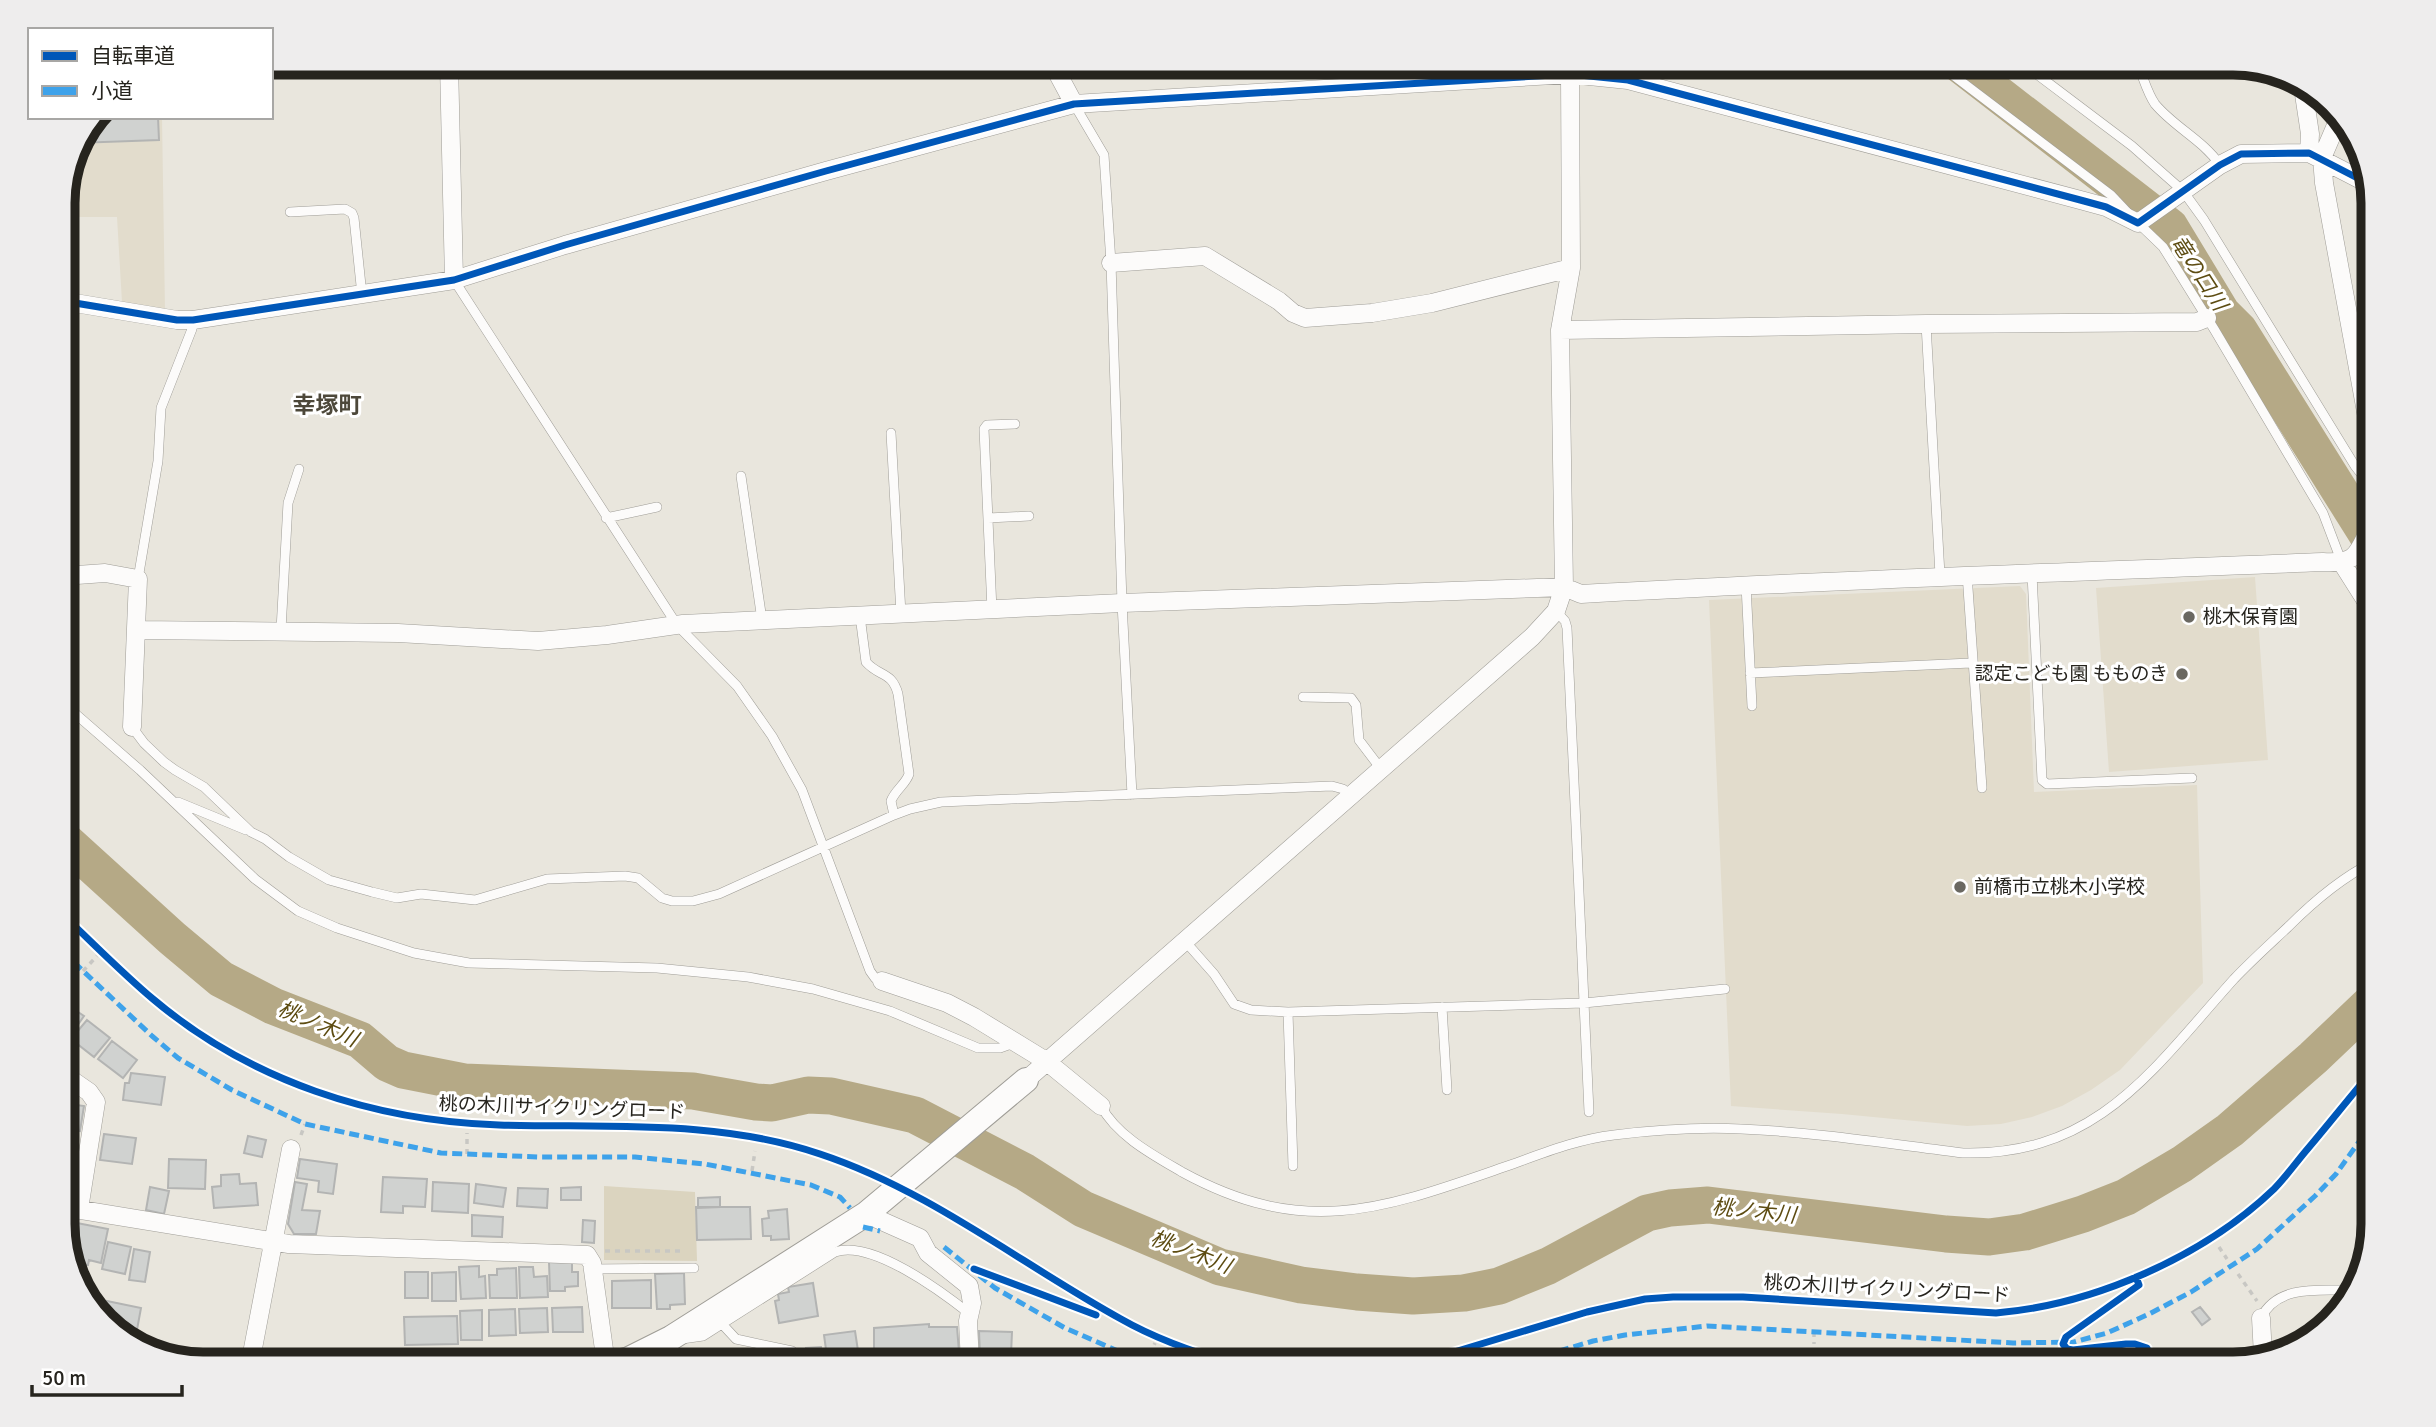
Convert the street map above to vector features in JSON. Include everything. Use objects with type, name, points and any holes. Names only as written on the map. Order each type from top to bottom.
[{"type":"street","points":[[76,303],[177,320],[193,320],[454,280],[565,245],[800,178],[1074,104],[1472,75]]},
{"type":"street","points":[[643,1352],[671,1338],[871,1209],[1026,1080],[1532,638],[1556,611],[1564,587],[1560,330],[1571,268],[1574,75]]},
{"type":"street","points":[[1607,75],[2106,207],[2140,222],[2220,165],[2241,154],[2315,156],[2358,178]]},
{"type":"street","points":[[449,76],[454,280]]},
{"type":"street","points":[[1059,76],[1074,104]]},
{"type":"street","points":[[2304,97],[2315,156],[2324,183],[2360,380]]},
{"type":"street","points":[[2315,156],[2334,125]]},
{"type":"street","points":[[1111,263],[1205,256],[1305,318],[1372,313],[1432,303],[1571,268]]},
{"type":"street","points":[[1560,330],[2197,322],[2207,318]]},
{"type":"street","points":[[2348,561],[2360,542]]},
{"type":"street","points":[[137,630],[398,633],[538,641],[677,625],[1122,603],[1564,587],[1581,594],[1940,575],[2032,574],[2348,561]]},
{"type":"street","points":[[2348,561],[2360,586]]},
{"type":"street","points":[[76,575],[105,573],[138,579],[132,727]]},
{"type":"street","points":[[882,981],[947,1003],[1016,1042],[1046,1061],[1101,1106]]},
{"type":"street","points":[[76,1083],[89,1092],[96,1102],[76,1187]]},
{"type":"street","points":[[252,1352],[291,1149]]},
{"type":"street","points":[[76,1209],[272,1242],[581,1253],[592,1263],[606,1352]]},
{"type":"street","points":[[871,1209],[920,1238],[928,1253],[969,1286],[972,1303],[969,1352]]},
{"type":"street","points":[[2261,1318],[2263,1348]]},
{"type":"lane","points":[[1953,75],[2111,195],[2163,247],[2323,513],[2348,561]]},
{"type":"lane","points":[[2038,75],[2132,146],[2181,192],[2211,232],[2360,473]]},
{"type":"lane","points":[[2142,75],[2153,102],[2169,119],[2214,156],[2220,165]]},
{"type":"lane","points":[[1074,104],[1104,155],[1111,263],[1122,603],[1132,795]]},
{"type":"lane","points":[[290,212],[345,209],[352,212],[355,218],[362,295]]},
{"type":"lane","points":[[454,280],[677,625],[737,686],[757,713],[802,790],[870,971],[875,978],[882,981]]},
{"type":"lane","points":[[138,579],[158,461],[161,408],[192,329],[193,320]]},
{"type":"lane","points":[[1926,324],[1940,575]]},
{"type":"lane","points":[[992,610],[984,429],[987,425],[1015,424]]},
{"type":"lane","points":[[891,433],[901,614]]},
{"type":"lane","points":[[281,630],[288,503],[299,469]]},
{"type":"lane","points":[[741,476],[762,620]]},
{"type":"lane","points":[[606,518],[657,507]]},
{"type":"lane","points":[[988,518],[1029,516]]},
{"type":"lane","points":[[1967,574],[1971,663],[1982,788]]},
{"type":"lane","points":[[2032,574],[2042,780],[2047,784],[2192,778]]},
{"type":"lane","points":[[1746,585],[1752,706]]},
{"type":"lane","points":[[1556,611],[1565,621],[1567,628],[1589,1112]]},
{"type":"lane","points":[[860,616],[866,662],[872,668],[890,676],[898,694],[909,774],[891,800],[894,815]]},
{"type":"lane","points":[[1750,673],[1971,663]]},
{"type":"lane","points":[[1303,697],[1351,698],[1356,705],[1359,740],[1381,769]]},
{"type":"lane","points":[[76,716],[255,879],[298,911],[387,946],[469,963],[657,968],[748,977],[813,989],[890,1011],[978,1048],[1000,1048],[1016,1042]]},
{"type":"lane","points":[[132,727],[164,762],[204,787],[251,832]]},
{"type":"lane","points":[[171,800],[265,839],[289,857],[330,880],[397,898],[421,894],[475,900],[547,880],[625,876],[638,878],[662,898],[693,901],[719,894],[894,815],[941,802],[1332,786],[1343,789],[1351,796]]},
{"type":"lane","points":[[1101,1106],[1113,1125],[1159,1159],[1198,1180],[1262,1205],[1309,1212],[1360,1210],[1411,1199],[1569,1145],[1615,1135],[1741,1129],[1992,1154],[2022,1148],[2077,1130],[2105,1114],[2127,1096],[2185,1037],[2235,978],[2298,917],[2339,883],[2361,870]]},
{"type":"lane","points":[[1184,940],[1214,974],[1234,1004],[1251,1010],[1288,1012],[1584,1003],[1725,989]]},
{"type":"lane","points":[[1442,1007],[1447,1090]]},
{"type":"lane","points":[[1288,1012],[1293,1166]]},
{"type":"lane","points":[[671,1338],[703,1336],[835,1252],[849,1248],[874,1255],[912,1274],[970,1314]]},
{"type":"lane","points":[[592,1263],[694,1268]]},
{"type":"lane","points":[[2261,1318],[2270,1305],[2287,1294],[2342,1291]]},
{"type":"lane","points":[[723,1325],[736,1339],[792,1351]]},
{"type":"path","points":[[83,971],[97,956]]},
{"type":"path","points":[[467,1133],[467,1154]]},
{"type":"path","points":[[752,1171],[755,1151]]},
{"type":"path","points":[[2219,1247],[2227,1259]]},
{"type":"path","points":[[592,1263],[605,1251],[680,1251]]},
{"type":"path","points":[[2238,1274],[2251,1294]]},
{"type":"path","points":[[1151,1352],[1156,1340],[1168,1340]]},
{"type":"shaded area","points":[[107,119],[162,119],[165,311],[122,302],[117,217],[76,217],[76,186],[88,146]]},
{"type":"shaded area","name":"認定こども園 もものき","points":[[2255,577],[2268,760],[2109,772],[2096,588]]},
{"type":"shaded area","name":"前橋市立桃木小学校","points":[[2020,586],[2026,594],[2034,792],[2197,785],[2203,983],[2120,1070],[2062,1106],[2032,1117],[2001,1124],[1967,1126],[1731,1106],[1709,600]]},
{"type":"shaded area","points":[[604,1186],[695,1192],[697,1261],[604,1260]]},
{"type":"building","points":[[107,119],[158,119],[159,140],[90,143]]},
{"type":"building","points":[[76,1011],[84,1016],[76,1027]]},
{"type":"building","points":[[87,1020],[110,1038],[94,1057],[76,1043],[76,1033]]},
{"type":"building","points":[[112,1041],[137,1060],[123,1078],[98,1059]]},
{"type":"building","points":[[131,1073],[165,1077],[161,1105],[123,1100],[125,1083],[129,1083]]},
{"type":"building","points":[[76,1105],[84,1106],[80,1131],[76,1130]]},
{"type":"building","points":[[104,1134],[136,1138],[132,1164],[100,1160]]},
{"type":"building","points":[[248,1136],[266,1140],[262,1157],[244,1153]]},
{"type":"building","points":[[169,1159],[206,1160],[205,1189],[168,1188]]},
{"type":"building","points":[[300,1159],[337,1164],[333,1194],[318,1192],[319,1181],[297,1178]]},
{"type":"building","points":[[239,1174],[240,1184],[256,1183],[258,1205],[214,1208],[212,1187],[221,1186],[221,1175]]},
{"type":"building","points":[[383,1177],[427,1179],[425,1207],[403,1206],[403,1213],[381,1212]]},
{"type":"building","points":[[295,1182],[307,1184],[302,1210],[320,1211],[316,1234],[294,1234],[288,1224]]},
{"type":"building","points":[[433,1182],[469,1184],[468,1213],[432,1211]]},
{"type":"building","points":[[476,1184],[506,1188],[503,1207],[474,1203]]},
{"type":"building","points":[[150,1187],[169,1191],[164,1214],[146,1210]]},
{"type":"building","points":[[581,1187],[581,1200],[561,1200],[561,1188]]},
{"type":"building","points":[[518,1188],[548,1189],[547,1208],[517,1206]]},
{"type":"building","points":[[720,1197],[720,1207],[698,1208],[698,1198]]},
{"type":"building","points":[[696,1207],[750,1207],[751,1239],[697,1240]]},
{"type":"building","points":[[787,1209],[789,1239],[771,1240],[771,1236],[763,1236],[762,1219],[769,1218],[768,1211]]},
{"type":"building","points":[[472,1215],[503,1217],[502,1237],[472,1236]]},
{"type":"building","points":[[583,1220],[595,1221],[594,1243],[582,1242]]},
{"type":"building","points":[[77,1223],[108,1229],[101,1263],[89,1260],[88,1265],[82,1264]]},
{"type":"building","points":[[108,1242],[131,1247],[125,1274],[102,1269]]},
{"type":"building","points":[[134,1249],[150,1252],[145,1282],[129,1280]]},
{"type":"building","points":[[572,1261],[572,1272],[578,1272],[578,1286],[565,1287],[565,1291],[550,1291],[549,1262]]},
{"type":"building","points":[[479,1266],[479,1277],[485,1276],[486,1298],[461,1299],[459,1267]]},
{"type":"building","points":[[519,1267],[533,1267],[534,1277],[547,1276],[548,1297],[520,1298]]},
{"type":"building","points":[[516,1268],[517,1298],[490,1298],[489,1275],[497,1275],[497,1269]]},
{"type":"building","points":[[405,1272],[428,1272],[428,1298],[405,1298]]},
{"type":"building","points":[[456,1272],[456,1301],[432,1301],[432,1273]]},
{"type":"building","points":[[684,1273],[685,1304],[670,1305],[670,1309],[657,1309],[655,1274]]},
{"type":"building","points":[[651,1280],[651,1308],[612,1308],[612,1281]]},
{"type":"building","points":[[813,1283],[818,1316],[779,1323],[775,1301],[779,1300],[778,1294],[789,1292],[788,1287]]},
{"type":"building","points":[[107,1301],[141,1308],[136,1333],[119,1320],[106,1307]]},
{"type":"building","points":[[582,1307],[583,1332],[553,1332],[552,1308]]},
{"type":"building","points":[[2200,1307],[2210,1319],[2202,1325],[2192,1312]]},
{"type":"building","points":[[547,1308],[548,1332],[520,1333],[519,1309]]},
{"type":"building","points":[[515,1309],[516,1335],[489,1336],[489,1310]]},
{"type":"building","points":[[482,1310],[482,1340],[461,1340],[460,1311]]},
{"type":"building","points":[[457,1316],[458,1344],[405,1345],[404,1317]]},
{"type":"building","points":[[929,1324],[929,1327],[957,1327],[959,1352],[874,1352],[874,1328]]},
{"type":"building","points":[[855,1331],[858,1352],[826,1352],[824,1335]]},
{"type":"building","points":[[979,1331],[1012,1332],[1011,1352],[980,1352]]},
{"type":"building","points":[[821,1347],[822,1352],[806,1352],[806,1348]]},
{"type":"waterway","name":"竜の口川","points":[[1974,75],[2170,227],[2222,313],[2239,330],[2360,524]]},
{"type":"waterway","name":"桃ノ木川","points":[[76,851],[221,979],[273,1006],[360,1040],[387,1063],[403,1070],[464,1082],[693,1091],[772,1103],[808,1095],[831,1096],[915,1115],[1025,1172],[1083,1209],[1220,1267],[1301,1285],[1413,1296],[1464,1293],[1499,1286],[1548,1266],[1647,1213],[1670,1208],[1708,1205],[1989,1237],[2025,1232],[2126,1197],[2182,1164],[2230,1130],[2361,1013]]},
{"type":"marked path","points":[[76,964],[178,1058],[232,1090],[305,1124],[441,1153],[635,1157],[705,1164],[811,1185],[840,1197],[850,1208]]},
{"type":"marked path","points":[[1556,1352],[1625,1335],[1707,1326],[2013,1343],[2074,1342],[2107,1333],[2149,1314],[2191,1292],[2257,1249],[2336,1174],[2361,1139]]},
{"type":"marked path","points":[[863,1227],[880,1231]]},
{"type":"marked path","points":[[944,1247],[995,1288],[1065,1328],[1120,1352]]},
{"type":"cycle path","points":[[76,303],[177,320],[193,320],[454,280],[565,245],[1074,104],[1548,75]]},
{"type":"cycle path","points":[[1583,75],[1628,80],[2106,207],[2138,223],[2220,165],[2241,154],[2309,153],[2358,178]]},
{"type":"cycle path","name":"桃の木川サイクリングロード","points":[[76,927],[141,989],[191,1028],[230,1053],[272,1074],[316,1091],[360,1105],[452,1122],[702,1130],[742,1135],[820,1154],[899,1187],[1134,1326],[1197,1352]]},
{"type":"cycle path","name":"桃の木川サイクリングロード","points":[[1454,1352],[1587,1312],[1645,1299],[1743,1297],[1996,1313],[2070,1300],[2145,1274],[2214,1236],[2246,1214],[2282,1180],[2361,1085]]},
{"type":"cycle path","points":[[974,1269],[1096,1315]]},
{"type":"cycle path","points":[[2136,1277],[2139,1285],[2066,1337],[2063,1344],[2067,1349],[2073,1350],[2135,1344],[2147,1348],[2149,1352]]},
{"type":"place","name":"桃木保育園","points":[[2189,617]]},
{"type":"place","name":"認定こども園 もものき","points":[[2182,674]]},
{"type":"place","name":"前橋市立桃木小学校","points":[[1960,887]]},
{"type":"district","name":"幸塚町","points":[[327,405]]}]
